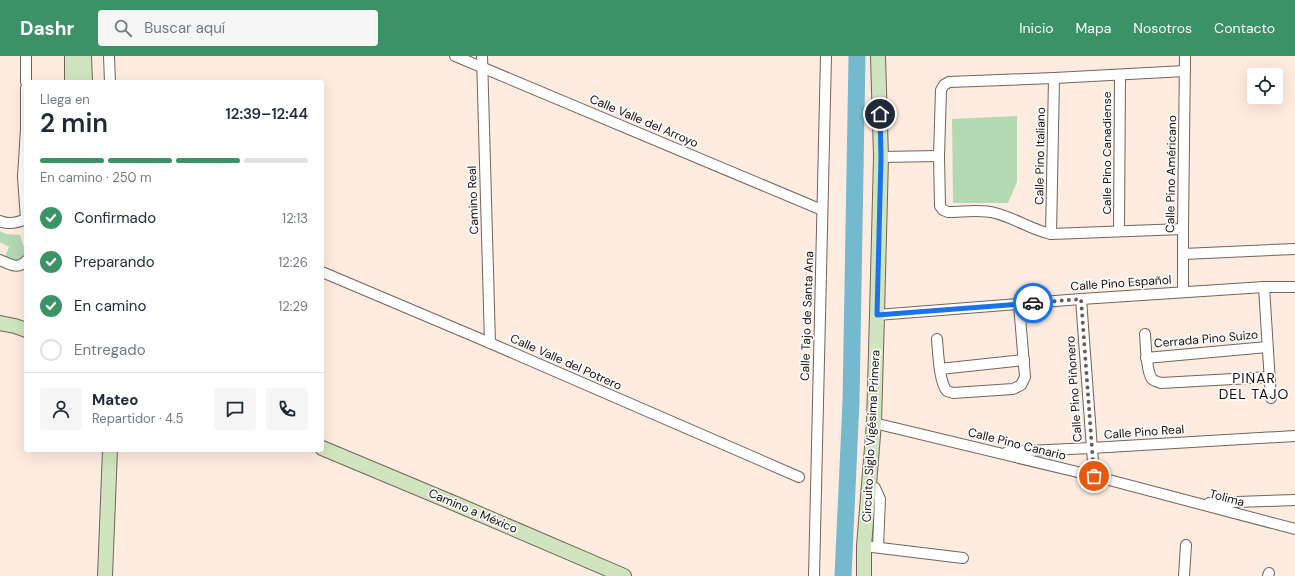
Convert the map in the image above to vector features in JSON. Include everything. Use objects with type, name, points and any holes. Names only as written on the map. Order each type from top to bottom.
[{"type":"street","points":[[26,56],[26,80]]},
{"type":"street","points":[[72,56],[72,80]]},
{"type":"street","points":[[84,56],[85,80]]},
{"type":"street","points":[[109,56],[110,80]]},
{"type":"street","name":"Calle Valle del Arroyo","points":[[455,56],[822,210]]},
{"type":"street","name":"Camino Real","points":[[482,56],[490,342]]},
{"type":"street","name":"Calle Tajo de Santa Ana","points":[[814,576],[826,56]]},
{"type":"street","name":"Circuito Siglo Vigésima Primera","points":[[864,576],[871,546],[868,484],[874,423],[881,157],[878,56]]},
{"type":"street","name":"Calle Pino Américano","points":[[1183,292],[1182,230],[1185,56]]},
{"type":"street","points":[[1182,230],[1051,234],[1040,232],[994,213],[948,212],[942,210],[940,206],[939,156],[941,90],[944,85],[949,82],[1185,71]]},
{"type":"street","name":"Calle Pino Canadiense","points":[[1119,231],[1120,75]]},
{"type":"street","name":"Calle Pino Italiano","points":[[1051,234],[1054,78]]},
{"type":"street","points":[[881,157],[939,156]]},
{"type":"street","points":[[24,161],[24,191]]},
{"type":"street","points":[[0,221],[8,224],[24,220]]},
{"type":"street","points":[[1183,254],[1295,249]]},
{"type":"street","points":[[0,260],[9,265],[17,266],[24,263]]},
{"type":"street","name":"Calle Valle del Potrero","points":[[324,273],[490,342],[799,477]]},
{"type":"street","points":[[1264,287],[1271,398]]},
{"type":"street","name":"Calle Pino Español","points":[[877,315],[1183,292],[1264,287],[1295,287]]},
{"type":"street","name":"Calle Pino Piñonero","points":[[1081,299],[1094,476]]},
{"type":"street","points":[[937,339],[940,369],[943,382],[947,390],[953,393],[1013,389],[1021,385],[1025,377],[1019,304]]},
{"type":"street","points":[[0,312],[21,328]]},
{"type":"street","points":[[0,323],[21,328]]},
{"type":"street","points":[[1145,334],[1146,358],[1150,375],[1152,379],[1161,383],[1269,377]]},
{"type":"street","name":"Cerrada Pino Suizo","points":[[1146,358],[1267,347]]},
{"type":"street","points":[[940,369],[1024,360]]},
{"type":"street","name":"Calle Pino Canario","points":[[874,423],[1094,476],[1199,504]]},
{"type":"street","name":"Calle Pino Real","points":[[995,453],[1295,436]]},
{"type":"street","name":"Camino a México","points":[[324,449],[624,576]]},
{"type":"street","points":[[105,576],[110,452]]},
{"type":"street","name":"Tolima","points":[[1199,504],[1295,500]]},
{"type":"street","name":"Tolima","points":[[1199,504],[1295,530]]},
{"type":"street","points":[[1184,576],[1186,545]]},
{"type":"street","points":[[871,546],[963,558]]},
{"type":"green space","points":[[1017,116],[1017,182],[1008,203],[953,203],[952,119]]},
{"type":"green space","points":[[0,231],[6,234],[20,235],[24,248],[24,262],[4,258],[9,247],[0,242]]},
{"type":"waterway","points":[[843,576],[851,402],[857,56]]},
{"type":"way so far","points":[[1033,303],[1081,299],[1094,476]]},
{"type":"district","name":"PINAR DEL TAJO","points":[[1254,386]]},
{"type":"route","points":[[880,114],[881,157],[877,315],[1033,303]]}]
